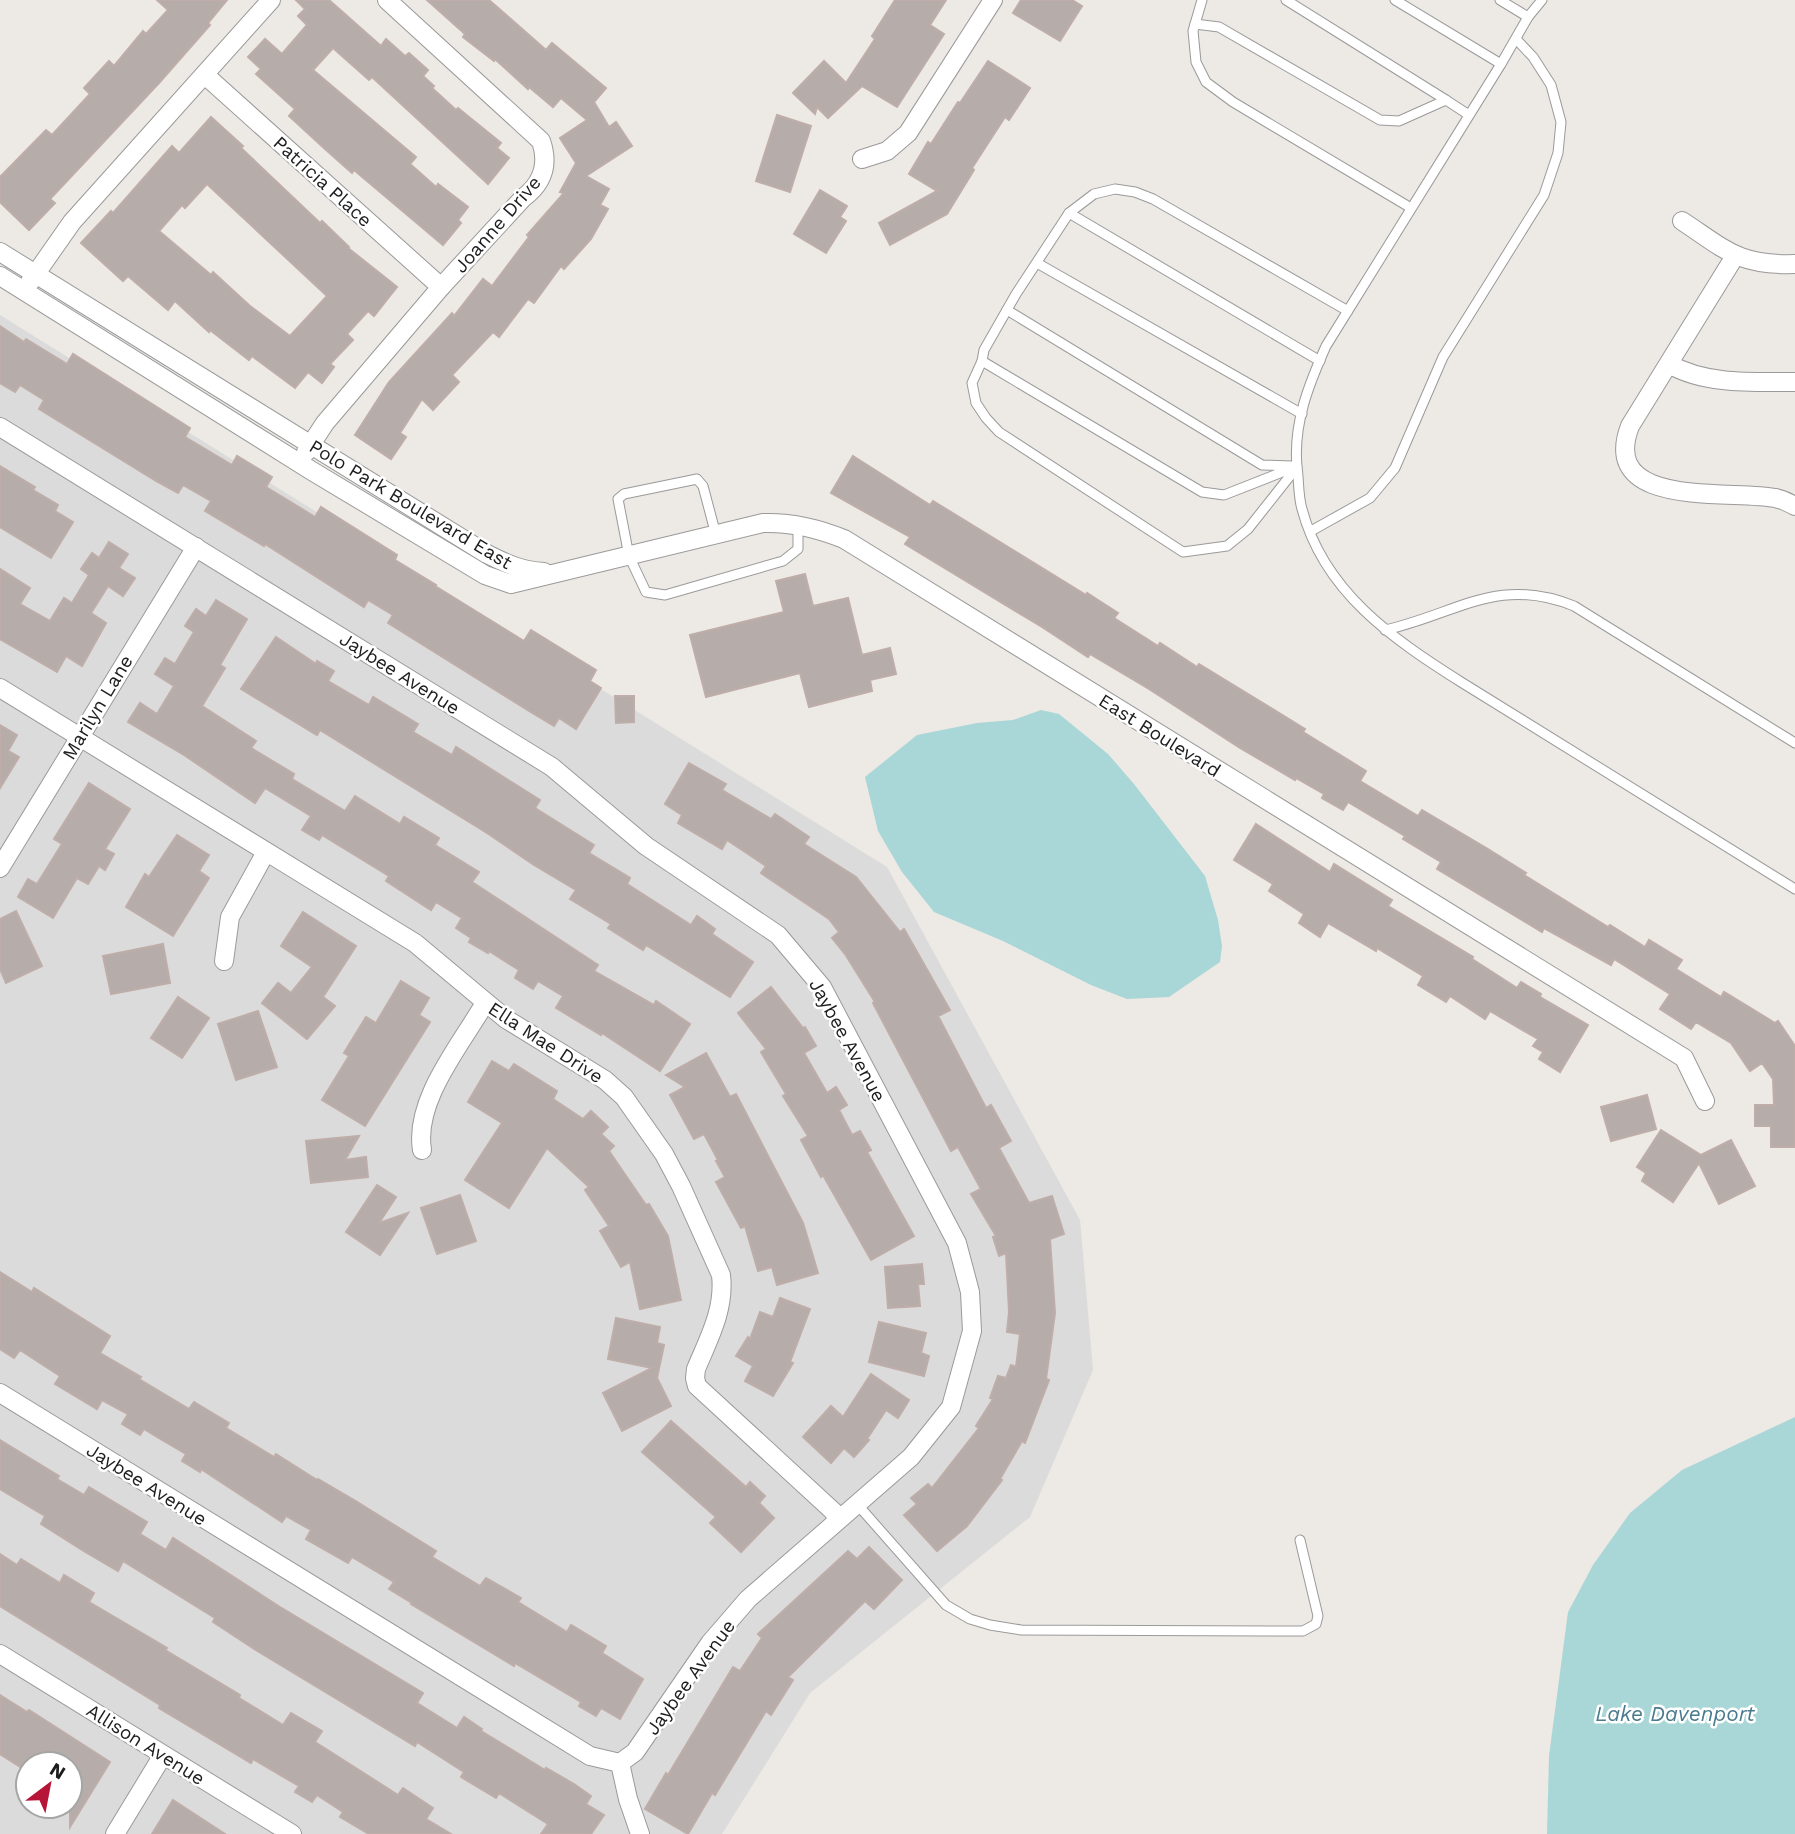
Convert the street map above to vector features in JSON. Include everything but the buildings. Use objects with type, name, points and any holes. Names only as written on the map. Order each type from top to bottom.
[{"type":"street","points":[[24,291],[72,222],[271,0]]},
{"type":"street","name":"Joanne Drive","points":[[300,463],[326,423],[441,288],[536,186],[545,166],[541,141],[387,0]]},
{"type":"street","points":[[862,159],[887,151],[908,133],[993,0]]},
{"type":"street","name":"Patricia Place","points":[[205,75],[441,288]]},
{"type":"street","points":[[1682,221],[1735,256],[1768,265],[1795,264]]},
{"type":"street","name":"Polo Park Boulevard East","points":[[0,252],[512,567],[529,572],[562,573]]},
{"type":"street","points":[[1735,256],[1630,426],[1624,446],[1625,456],[1636,474],[1669,489],[1699,494],[1774,498],[1795,506]]},
{"type":"street","name":"Polo Park Boulevard East","points":[[0,276],[485,575],[511,584],[562,573]]},
{"type":"street","points":[[1669,364],[1692,374],[1719,380],[1795,382]]},
{"type":"street","name":"Jaybee Avenue","points":[[0,427],[552,767],[646,846],[778,935],[822,987],[957,1243],[970,1292],[972,1331],[951,1407],[911,1457],[770,1578],[740,1608],[704,1651],[635,1752],[620,1763],[590,1756],[0,1393]]},
{"type":"street","name":"East Boulevard","points":[[562,573],[763,523],[798,524],[824,530],[844,539],[1684,1058],[1705,1101]]},
{"type":"street","name":"Marilyn Lane","points":[[0,868],[195,547]]},
{"type":"street","name":"Ella Mae Drive","points":[[0,688],[415,943],[486,1004],[605,1080],[624,1097],[645,1125],[681,1186],[721,1275],[720,1307],[696,1368],[697,1386],[834,1512],[837,1520]]},
{"type":"street","points":[[224,961],[230,917],[266,852]]},
{"type":"street","points":[[422,1150],[423,1114],[433,1089],[486,1004]]},
{"type":"street","name":"Allison Avenue","points":[[0,1654],[292,1834]]},
{"type":"street","points":[[115,1834],[163,1755]]},
{"type":"street","points":[[620,1763],[640,1834]]},
{"type":"lane","points":[[1202,0],[1193,30],[1196,62],[1206,82],[1233,103],[1411,208]]},
{"type":"lane","points":[[1286,0],[1469,115]]},
{"type":"lane","points":[[1395,0],[1501,64]]},
{"type":"lane","points":[[1500,0],[1528,17]]},
{"type":"lane","points":[[1542,0],[1528,17],[1348,311],[1306,390],[1295,450],[1302,508],[1322,560],[1345,593],[1385,630],[1451,676],[1795,889]]},
{"type":"lane","points":[[1195,24],[1219,27],[1380,120],[1399,121],[1446,100]]},
{"type":"lane","points":[[1311,531],[1370,498],[1395,468],[1443,357],[1544,195],[1558,153],[1561,122],[1551,85],[1533,57],[1516,39]]},
{"type":"lane","points":[[1297,467],[1248,529],[1227,546],[1183,552],[999,432],[976,403],[972,383],[984,349],[1069,213],[1094,194],[1115,189],[1135,192],[1153,199],[1348,311]]},
{"type":"lane","points":[[1069,213],[1320,361]]},
{"type":"lane","points":[[1037,263],[1302,414]]},
{"type":"lane","points":[[1007,310],[1262,465],[1297,467]]},
{"type":"lane","points":[[982,360],[1202,492],[1224,495],[1297,467]]},
{"type":"lane","points":[[716,535],[703,486],[697,478],[624,494],[618,499],[629,556],[646,592],[665,595],[783,561],[799,549],[798,524]]},
{"type":"lane","points":[[1385,630],[1413,624],[1477,599],[1510,593],[1558,600],[1574,607],[1795,743]]},
{"type":"lane","points":[[857,1504],[946,1605],[970,1619],[1021,1630],[1303,1631],[1316,1624],[1318,1616],[1300,1540]]},
{"type":"shaded area","points":[[0,315],[887,867],[1080,1220],[1093,1370],[1030,1517],[810,1693],[722,1834],[0,1834]]},
{"type":"water","points":[[1041,710],[1059,714],[1108,754],[1205,876],[1218,920],[1222,946],[1220,962],[1169,997],[1127,999],[934,912],[902,872],[878,831],[865,777],[917,735],[977,723],[1013,720]]},
{"type":"water","name":"Lake Davenport","points":[[1795,1417],[1795,1834],[1547,1834],[1549,1756],[1568,1612],[1593,1565],[1630,1513],[1682,1470]]}]
